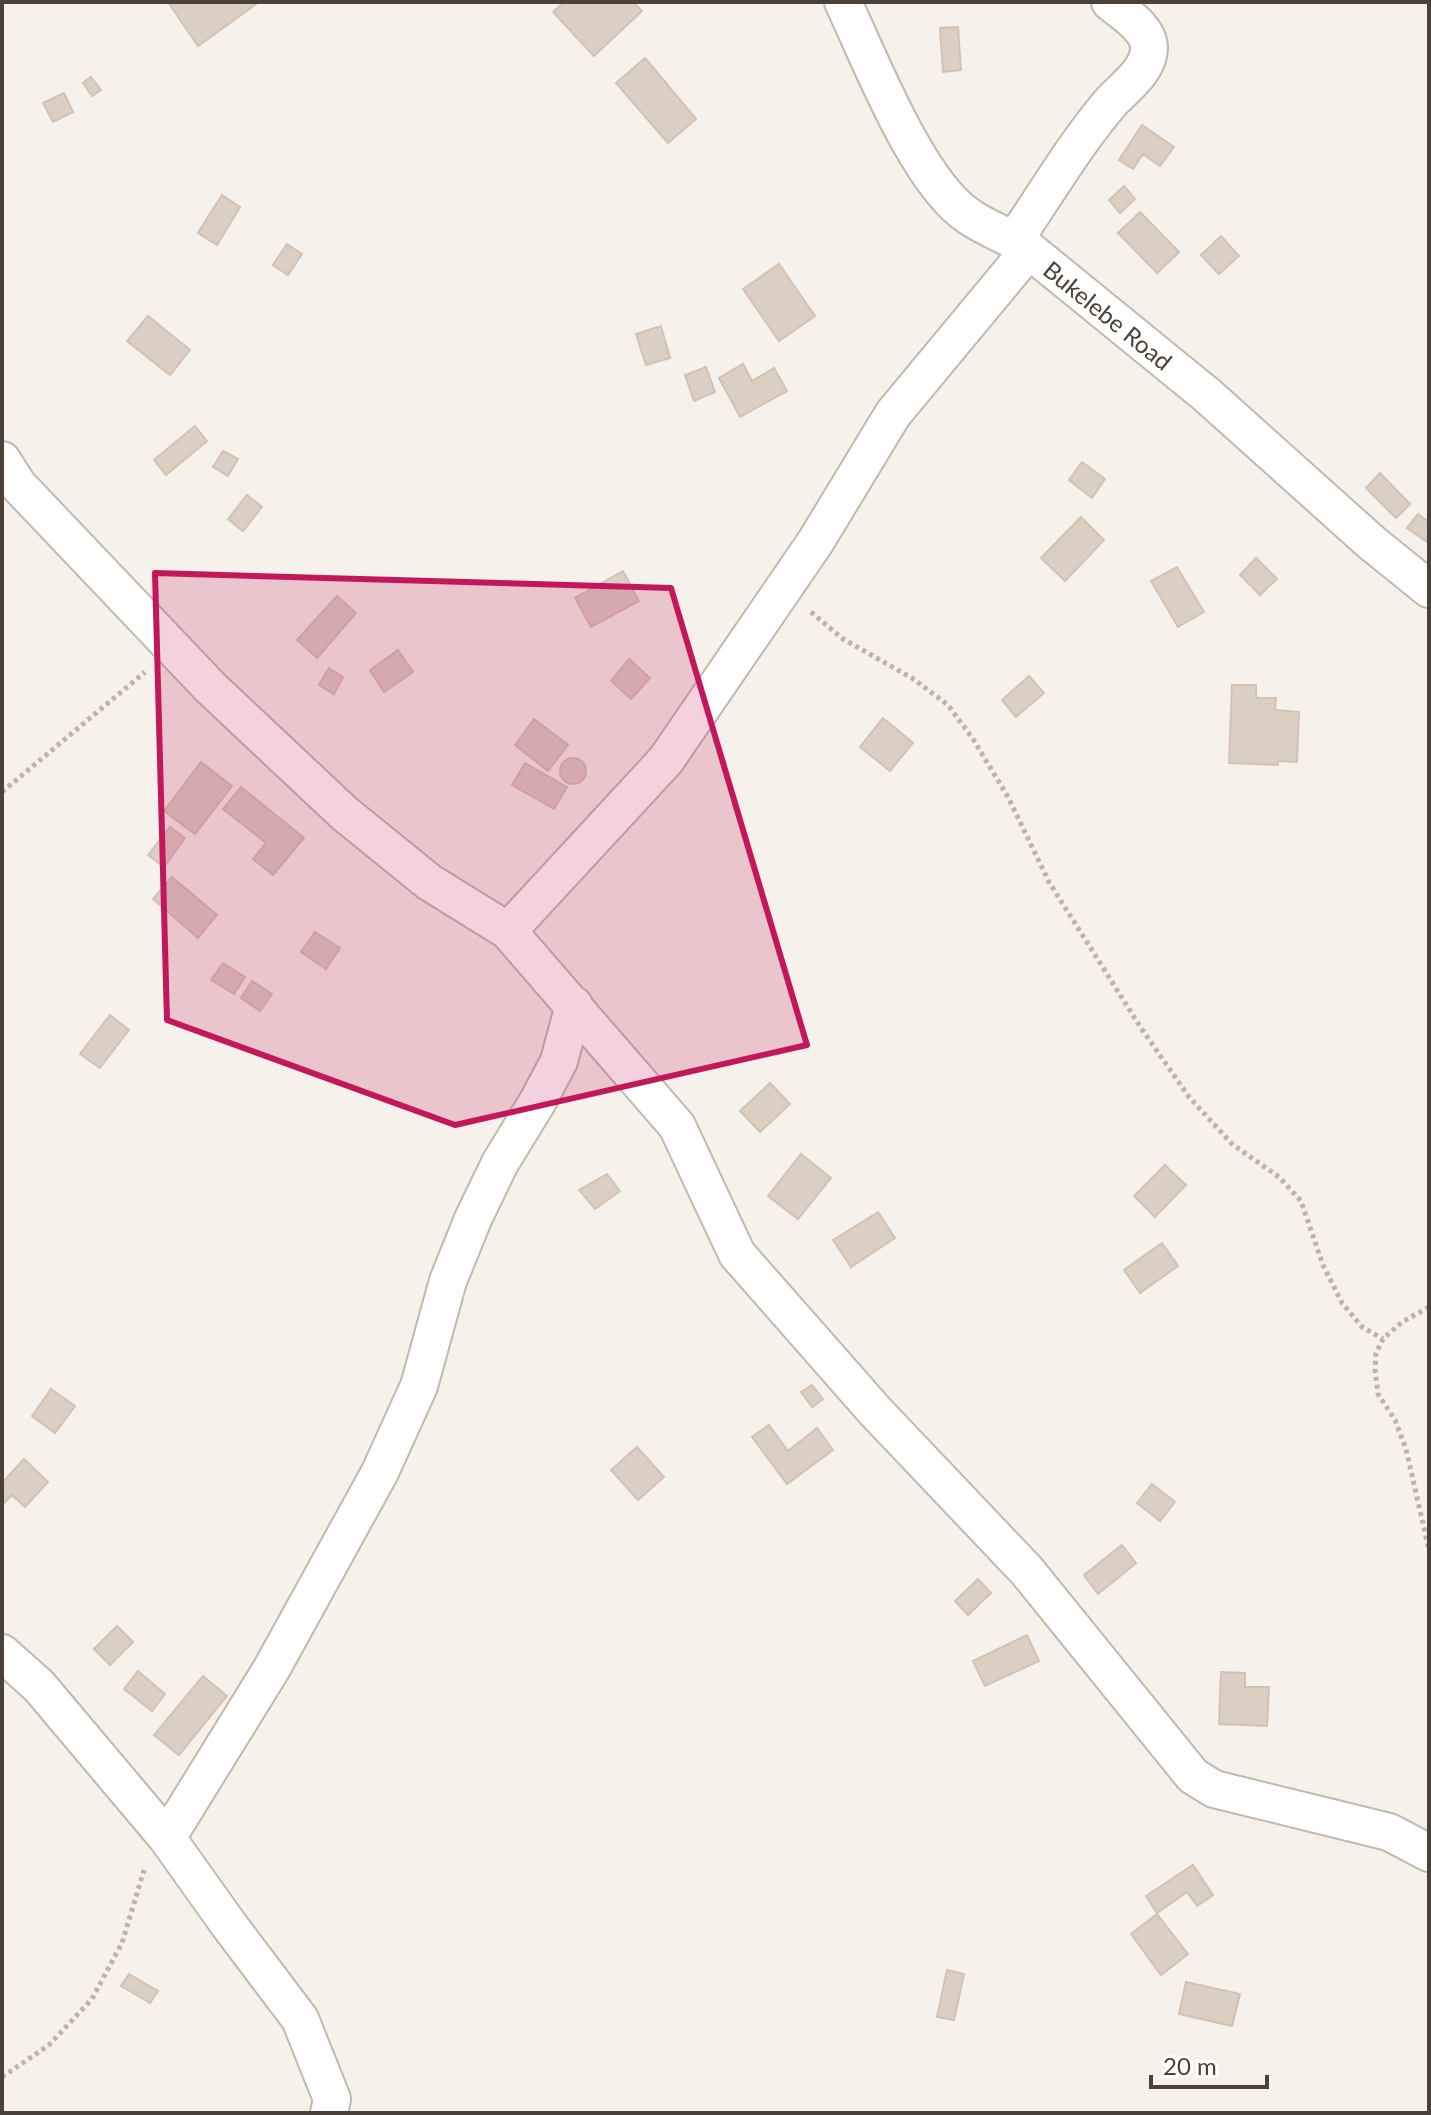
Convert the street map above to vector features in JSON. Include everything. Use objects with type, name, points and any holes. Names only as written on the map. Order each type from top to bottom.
[{"type":"street","name":"Bukelebe Road","points":[[843,2],[891,106],[938,188],[969,217],[1022,245],[1207,395],[1372,543],[1429,589]]},
{"type":"street","points":[[508,931],[666,760],[816,541],[893,414],[1022,245],[1110,104],[1142,70],[1149,42],[1134,21],[1110,2]]},
{"type":"street","points":[[2,460],[18,485],[210,687],[344,813],[429,882],[508,931],[677,1126],[737,1254],[875,1411],[1027,1571],[1193,1776],[1214,1789],[1389,1832],[1429,1853]]},
{"type":"street","points":[[162,1832],[272,1668],[380,1472],[419,1386],[448,1281],[473,1219],[500,1163],[559,1061],[574,1005]]},
{"type":"street","points":[[2,1653],[39,1686],[162,1832],[300,2019],[335,2108]]},
{"type":"path","points":[[783,588],[843,639],[912,678],[948,705],[994,774],[1049,882],[1141,1028],[1189,1097],[1232,1144],[1279,1177],[1301,1201],[1323,1265],[1342,1303],[1362,1327],[1383,1339]]},
{"type":"path","points":[[2,792],[173,648]]},
{"type":"path","points":[[1429,1307],[1402,1322],[1383,1339],[1376,1353],[1375,1370],[1378,1394],[1395,1420],[1406,1449],[1429,1550]]},
{"type":"path","points":[[2,2077],[49,2045],[92,1999],[122,1943],[162,1832]]},
{"type":"highlighted area","points":[[155,573],[671,588],[807,1045],[455,1125],[167,1020]]},
{"type":"building","points":[[168,2],[259,2],[198,46]]},
{"type":"building","points":[[564,2],[633,2],[642,11],[594,56],[553,12]]},
{"type":"building","points":[[958,27],[961,70],[943,72],[940,28]]},
{"type":"building","points":[[645,58],[696,119],[668,143],[616,83]]},
{"type":"building","points":[[91,77],[101,90],[92,96],[83,83]]},
{"type":"building","points":[[64,93],[73,112],[53,122],[43,103]]},
{"type":"building","points":[[1142,125],[1174,147],[1160,166],[1143,154],[1133,169],[1119,160]]},
{"type":"building","points":[[1124,186],[1135,199],[1120,213],[1109,200]]},
{"type":"building","points":[[222,195],[240,207],[217,245],[198,233]]},
{"type":"building","points":[[1140,212],[1179,252],[1157,273],[1118,233]]},
{"type":"building","points":[[1221,236],[1239,256],[1219,274],[1201,255]]},
{"type":"building","points":[[287,244],[302,254],[288,275],[273,265]]},
{"type":"building","points":[[779,264],[815,316],[779,341],[743,289]]},
{"type":"building","points":[[148,316],[190,350],[170,375],[127,341]]},
{"type":"building","points":[[661,326],[670,358],[646,365],[636,334]]},
{"type":"building","points":[[743,364],[752,381],[774,368],[787,391],[740,417],[719,378]]},
{"type":"building","points":[[706,367],[715,392],[694,401],[685,375]]},
{"type":"building","points":[[195,426],[207,441],[166,475],[154,460]]},
{"type":"building","points":[[223,451],[238,459],[228,476],[213,467]]},
{"type":"building","points":[[1082,462],[1105,479],[1092,498],[1069,480]]},
{"type":"building","points":[[1380,473],[1410,504],[1396,518],[1366,488]]},
{"type":"building","points":[[247,495],[262,507],[243,531],[228,519]]},
{"type":"building","points":[[1418,514],[1429,522],[1427,542],[1407,528]]},
{"type":"building","points":[[1081,517],[1104,540],[1065,581],[1041,558]]},
{"type":"building","points":[[1256,558],[1277,579],[1260,595],[1240,575]]},
{"type":"building","points":[[1177,567],[1204,612],[1178,627],[1151,581]]},
{"type":"building","points":[[623,571],[639,601],[591,627],[575,598]]},
{"type":"building","points":[[337,596],[356,613],[317,658],[297,640]]},
{"type":"building","points":[[398,650],[413,672],[384,692],[370,670]]},
{"type":"building","points":[[629,659],[650,678],[631,699],[611,681]]},
{"type":"building","points":[[329,668],[343,677],[334,694],[319,685]]},
{"type":"building","points":[[1029,676],[1044,693],[1016,717],[1002,700]]},
{"type":"building","points":[[1232,685],[1256,685],[1256,698],[1276,698],[1275,710],[1299,712],[1297,762],[1278,761],[1278,765],[1229,763]]},
{"type":"building","points":[[883,718],[913,743],[890,771],[860,747]]},
{"type":"building","points":[[534,719],[568,745],[548,771],[515,745]]},
{"type":"building","points":[[573,758],[582,762],[586,771],[582,780],[573,784],[564,780],[560,771],[564,762]]},
{"type":"building","points":[[201,762],[232,786],[195,834],[164,811]]},
{"type":"building","points":[[525,763],[567,787],[554,809],[512,785]]},
{"type":"building","points":[[241,787],[304,838],[273,875],[253,859],[266,843],[223,809]]},
{"type":"building","points":[[170,827],[185,838],[164,867],[148,855]]},
{"type":"building","points":[[172,877],[217,915],[198,938],[153,899]]},
{"type":"building","points":[[315,932],[340,948],[326,969],[301,952]]},
{"type":"building","points":[[223,963],[245,977],[234,994],[211,980]]},
{"type":"building","points":[[252,981],[272,994],[260,1011],[241,998]]},
{"type":"building","points":[[110,1015],[129,1030],[100,1068],[80,1054]]},
{"type":"building","points":[[770,1083],[790,1104],[760,1132],[740,1111]]},
{"type":"building","points":[[801,1154],[831,1178],[798,1219],[768,1196]]},
{"type":"building","points":[[1165,1165],[1186,1185],[1155,1217],[1134,1196]]},
{"type":"building","points":[[607,1174],[620,1191],[595,1209],[579,1190]]},
{"type":"building","points":[[878,1212],[895,1238],[851,1267],[833,1240]]},
{"type":"building","points":[[1162,1243],[1178,1266],[1140,1293],[1124,1270]]},
{"type":"building","points":[[812,1385],[823,1399],[812,1407],[801,1392]]},
{"type":"building","points":[[51,1389],[75,1406],[55,1433],[32,1416]]},
{"type":"building","points":[[769,1425],[788,1451],[817,1428],[833,1450],[787,1484],[752,1437]]},
{"type":"building","points":[[637,1447],[664,1477],[638,1500],[611,1470]]},
{"type":"building","points":[[24,1459],[48,1482],[25,1507],[12,1495],[2,1505],[2,1483]]},
{"type":"building","points":[[1152,1484],[1175,1502],[1160,1521],[1137,1503]]},
{"type":"building","points":[[1122,1545],[1136,1563],[1098,1594],[1084,1575]]},
{"type":"building","points":[[978,1579],[991,1593],[968,1615],[955,1601]]},
{"type":"building","points":[[117,1626],[133,1642],[110,1665],[94,1649]]},
{"type":"building","points":[[1027,1635],[1039,1661],[985,1686],[973,1661]]},
{"type":"building","points":[[138,1671],[165,1694],[152,1711],[124,1689]]},
{"type":"building","points":[[1221,1672],[1245,1673],[1245,1687],[1269,1687],[1267,1726],[1219,1724]]},
{"type":"building","points":[[203,1676],[227,1696],[179,1755],[154,1735]]},
{"type":"building","points":[[1193,1865],[1213,1895],[1197,1906],[1187,1892],[1157,1913],[1146,1896]]},
{"type":"building","points":[[1157,1914],[1188,1954],[1161,1975],[1131,1934]]},
{"type":"building","points":[[947,1970],[964,1974],[954,2020],[937,2017]]},
{"type":"building","points":[[129,1974],[158,1991],[150,2003],[121,1986]]},
{"type":"building","points":[[1186,1982],[1240,1994],[1232,2026],[1179,2014]]}]
